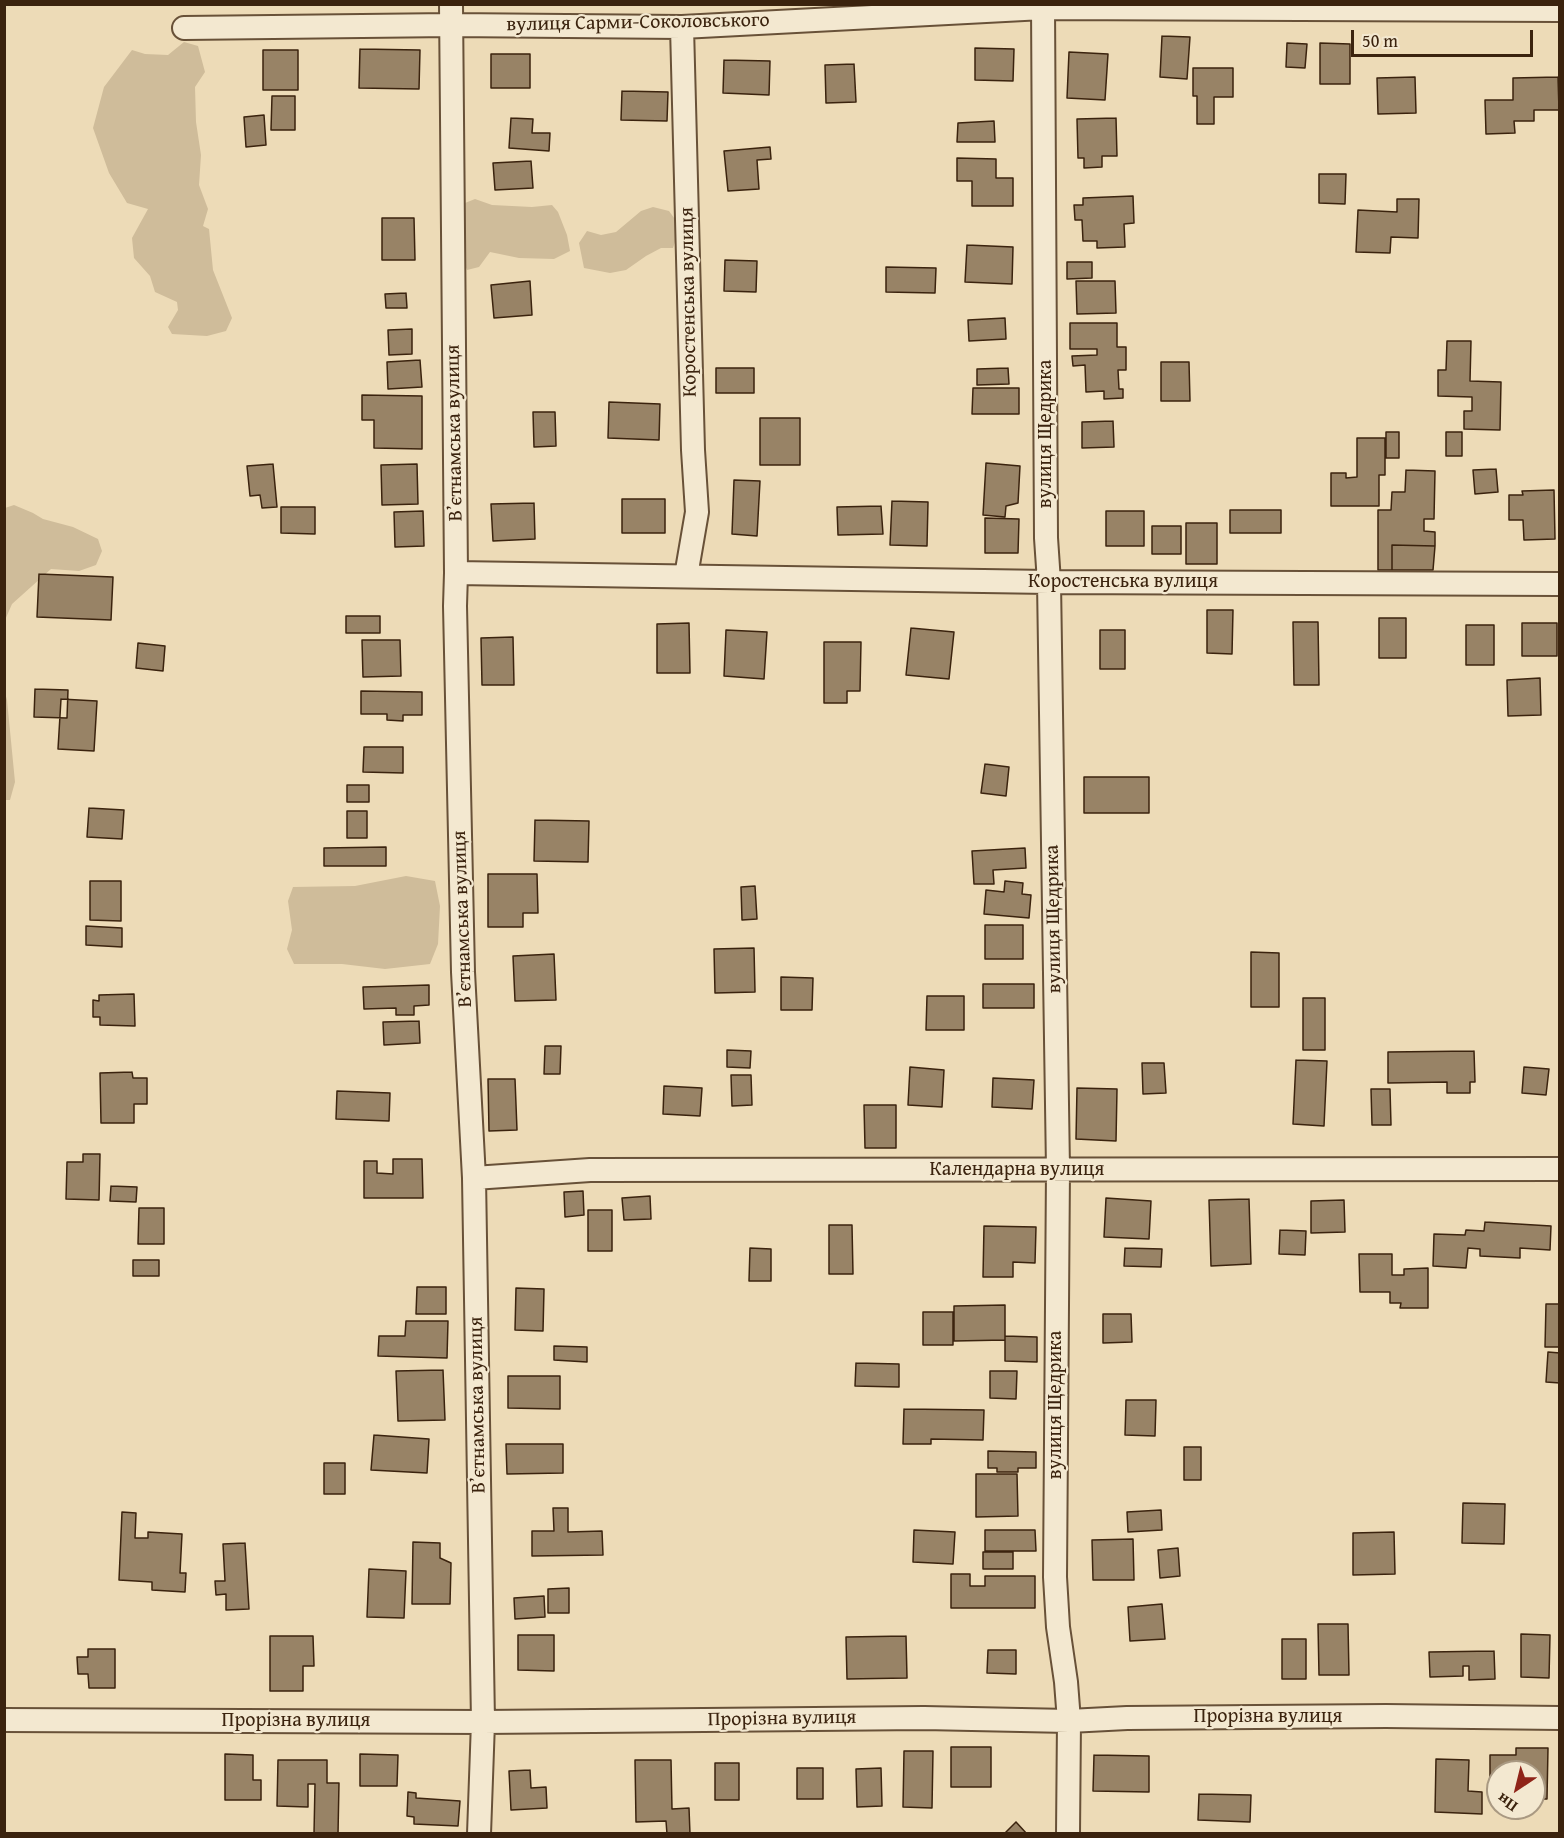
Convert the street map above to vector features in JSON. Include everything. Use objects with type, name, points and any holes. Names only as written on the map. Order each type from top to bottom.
[{"type":"street","name":"вулиця Сарми-Соколовського","points":[[184,28],[451,15],[682,27],[1043,6],[1560,10]]},
{"type":"street","name":"вулиця Щедрика","points":[[1043,6],[1046,538],[1049,582],[1058,1170],[1055,1577],[1058,1627],[1069,1721],[1068,1833]]},
{"type":"street","name":"Вʼєтнамська вулиця","points":[[451,15],[456,573],[454,606],[463,972],[474,1178],[483,1722],[479,1833]]},
{"type":"street","name":"Коростенська вулиця","points":[[682,27],[693,450],[697,512],[686,576]]},
{"type":"street","name":"Коростенська вулиця","points":[[456,573],[1049,582],[1560,584]]},
{"type":"street","name":"Календарна вулиця","points":[[474,1178],[590,1170],[1560,1169]]},
{"type":"street","name":"Прорізна вулиця","points":[[4,1720],[483,1722],[912,1718],[1069,1721],[1127,1718],[1386,1716],[1560,1718]]},
{"type":"shaded area","points":[[184,42],[198,46],[205,72],[195,87],[196,122],[201,155],[199,185],[208,209],[203,226],[209,229],[213,270],[232,318],[226,331],[207,336],[172,334],[168,327],[178,310],[177,302],[155,292],[150,276],[134,258],[132,238],[148,209],[127,203],[109,173],[93,128],[104,87],[132,50],[145,54],[168,55]]},
{"type":"shaded area","points":[[475,199],[492,205],[532,207],[552,205],[558,212],[567,235],[570,251],[554,259],[519,258],[490,252],[479,267],[467,270],[460,254],[460,205]]},
{"type":"shaded area","points":[[653,207],[669,211],[680,226],[673,248],[661,248],[626,270],[610,273],[584,268],[579,243],[587,231],[601,235],[616,232],[641,211]]},
{"type":"shaded area","points":[[14,505],[43,519],[73,527],[98,539],[102,551],[96,565],[79,571],[51,569],[12,604],[5,620],[5,508]]},
{"type":"shaded area","points":[[5,693],[15,782],[10,800],[5,800]]},
{"type":"shaded area","points":[[406,876],[435,881],[440,906],[438,944],[430,964],[385,969],[342,964],[294,964],[287,949],[292,930],[288,901],[293,887],[355,886]]},
{"type":"building","points":[[1162,36],[1190,37],[1187,79],[1160,77]]},
{"type":"building","points":[[1287,43],[1307,44],[1305,68],[1286,67]]},
{"type":"building","points":[[1320,43],[1350,44],[1350,84],[1320,84]]},
{"type":"building","points":[[975,48],[1014,49],[1013,81],[975,80]]},
{"type":"building","points":[[360,49],[420,50],[419,89],[359,88]]},
{"type":"building","points":[[263,50],[298,50],[298,90],[263,90]]},
{"type":"building","points":[[1069,52],[1108,54],[1105,100],[1067,98]]},
{"type":"building","points":[[491,54],[530,54],[530,88],[491,88]]},
{"type":"building","points":[[724,60],[770,61],[769,95],[723,93]]},
{"type":"building","points":[[854,64],[856,102],[826,103],[825,65]]},
{"type":"building","points":[[1193,68],[1233,68],[1233,97],[1214,97],[1214,124],[1197,124],[1197,96],[1193,96]]},
{"type":"building","points":[[1415,77],[1416,113],[1378,114],[1377,78]]},
{"type":"building","points":[[1558,77],[1559,110],[1534,110],[1534,121],[1514,121],[1515,133],[1486,134],[1485,100],[1513,100],[1513,78]]},
{"type":"building","points":[[622,91],[668,92],[667,121],[621,120]]},
{"type":"building","points":[[272,96],[295,96],[295,130],[271,130]]},
{"type":"building","points":[[264,115],[266,145],[246,147],[244,117]]},
{"type":"building","points":[[511,118],[533,119],[532,133],[550,133],[549,151],[509,148]]},
{"type":"building","points":[[1116,118],[1117,156],[1102,156],[1102,167],[1084,168],[1084,158],[1078,158],[1077,119]]},
{"type":"building","points":[[994,121],[995,142],[957,142],[958,123]]},
{"type":"building","points":[[770,147],[771,159],[757,160],[759,189],[728,191],[724,151]]},
{"type":"building","points":[[957,158],[996,159],[996,178],[1013,178],[1013,206],[972,206],[972,181],[957,181]]},
{"type":"building","points":[[531,161],[533,188],[495,190],[493,163]]},
{"type":"building","points":[[1319,174],[1346,174],[1345,204],[1319,203]]},
{"type":"building","points":[[1133,196],[1134,223],[1124,224],[1125,247],[1097,248],[1097,241],[1083,241],[1082,220],[1075,220],[1074,205],[1083,205],[1083,198]]},
{"type":"building","points":[[1397,199],[1419,199],[1418,238],[1391,237],[1390,253],[1356,252],[1358,210],[1397,212]]},
{"type":"building","points":[[382,218],[414,218],[415,260],[382,260]]},
{"type":"building","points":[[967,245],[1013,247],[1012,284],[965,282]]},
{"type":"building","points":[[725,260],[757,261],[756,292],[724,291]]},
{"type":"building","points":[[1067,262],[1092,262],[1092,278],[1067,279]]},
{"type":"building","points":[[886,267],[936,268],[935,293],[886,292]]},
{"type":"building","points":[[530,281],[532,315],[494,318],[491,285]]},
{"type":"building","points":[[1076,281],[1115,281],[1116,313],[1077,314]]},
{"type":"building","points":[[406,293],[407,308],[386,308],[385,294]]},
{"type":"building","points":[[1005,318],[1006,339],[969,341],[968,320]]},
{"type":"building","points":[[1070,323],[1117,323],[1117,347],[1126,347],[1126,370],[1118,370],[1119,389],[1123,389],[1123,398],[1104,399],[1104,391],[1086,392],[1085,365],[1073,366],[1072,356],[1097,355],[1097,349],[1070,349]]},
{"type":"building","points":[[412,329],[412,354],[389,355],[388,330]]},
{"type":"building","points":[[1447,341],[1471,341],[1470,381],[1501,382],[1500,430],[1464,429],[1464,411],[1472,411],[1472,397],[1438,396],[1438,370],[1446,370]]},
{"type":"building","points":[[420,360],[422,387],[388,389],[387,362]]},
{"type":"building","points":[[1161,362],[1189,362],[1190,401],[1161,401]]},
{"type":"building","points":[[716,368],[754,368],[754,393],[716,393]]},
{"type":"building","points":[[1008,368],[1009,384],[977,385],[977,369]]},
{"type":"building","points":[[973,388],[1019,388],[1019,414],[972,414]]},
{"type":"building","points":[[362,395],[422,396],[422,449],[374,448],[374,420],[362,420]]},
{"type":"building","points":[[609,402],[660,404],[659,440],[608,438]]},
{"type":"building","points":[[533,412],[555,412],[556,446],[534,447]]},
{"type":"building","points":[[760,418],[800,418],[800,465],[760,465]]},
{"type":"building","points":[[1113,421],[1114,447],[1082,448],[1082,422]]},
{"type":"building","points":[[1386,432],[1399,432],[1399,458],[1386,458]]},
{"type":"building","points":[[1446,432],[1462,432],[1462,456],[1446,456]]},
{"type":"building","points":[[1357,438],[1385,438],[1385,475],[1379,475],[1379,506],[1331,506],[1331,473],[1346,473],[1346,478],[1357,477]]},
{"type":"building","points":[[986,463],[1020,466],[1018,503],[1006,506],[1005,517],[983,515]]},
{"type":"building","points":[[273,464],[277,507],[262,508],[260,495],[250,496],[247,466]]},
{"type":"building","points":[[417,464],[418,504],[382,505],[381,465]]},
{"type":"building","points":[[1496,469],[1498,492],[1475,494],[1473,470]]},
{"type":"building","points":[[1406,470],[1435,471],[1434,519],[1424,519],[1424,531],[1435,532],[1435,546],[1392,545],[1392,570],[1378,570],[1378,510],[1391,510],[1392,492],[1405,492]]},
{"type":"building","points":[[734,480],[760,481],[757,536],[732,534]]},
{"type":"building","points":[[1554,490],[1555,539],[1524,540],[1523,520],[1509,520],[1509,495],[1523,495],[1522,491]]},
{"type":"building","points":[[622,499],[665,499],[665,533],[622,533]]},
{"type":"building","points":[[892,501],[928,502],[927,546],[890,545]]},
{"type":"building","points":[[534,503],[535,539],[493,541],[491,504]]},
{"type":"building","points":[[881,506],[883,534],[838,535],[837,507]]},
{"type":"building","points":[[281,507],[315,507],[315,534],[281,533]]},
{"type":"building","points":[[1230,510],[1281,510],[1281,533],[1230,533]]},
{"type":"building","points":[[423,511],[424,546],[395,547],[394,512]]},
{"type":"building","points":[[1106,511],[1144,511],[1144,546],[1106,546]]},
{"type":"building","points":[[985,518],[1019,519],[1018,553],[985,553]]},
{"type":"building","points":[[1186,523],[1217,523],[1217,564],[1186,564]]},
{"type":"building","points":[[1152,526],[1181,526],[1181,554],[1152,554]]},
{"type":"building","points":[[1392,545],[1435,546],[1433,570],[1392,570]]},
{"type":"building","points":[[39,574],[113,577],[111,620],[37,617]]},
{"type":"building","points":[[1207,610],[1233,610],[1232,654],[1207,653]]},
{"type":"building","points":[[346,616],[380,616],[380,633],[346,633]]},
{"type":"building","points":[[1379,618],[1406,618],[1406,658],[1379,658]]},
{"type":"building","points":[[1293,622],[1318,622],[1319,685],[1294,685]]},
{"type":"building","points":[[689,623],[690,673],[657,673],[657,624]]},
{"type":"building","points":[[1522,623],[1557,623],[1557,656],[1522,656]]},
{"type":"building","points":[[1466,625],[1494,625],[1494,665],[1466,665]]},
{"type":"building","points":[[911,628],[954,632],[949,679],[906,675]]},
{"type":"building","points":[[726,630],[767,632],[764,679],[724,676]]},
{"type":"building","points":[[1100,630],[1125,630],[1125,669],[1100,669]]},
{"type":"building","points":[[513,637],[514,685],[482,685],[481,638]]},
{"type":"building","points":[[362,640],[400,640],[401,676],[363,677]]},
{"type":"building","points":[[824,642],[861,642],[860,691],[847,691],[847,703],[824,703]]},
{"type":"building","points":[[138,643],[165,646],[163,671],[136,668]]},
{"type":"building","points":[[1540,678],[1541,715],[1508,716],[1507,680]]},
{"type":"building","points":[[35,689],[68,690],[67,718],[34,717]]},
{"type":"building","points":[[361,691],[422,692],[422,715],[403,715],[403,721],[387,720],[387,714],[361,714]]},
{"type":"building","points":[[61,699],[97,701],[94,751],[58,749]]},
{"type":"building","points":[[364,747],[403,747],[403,773],[363,772]]},
{"type":"building","points":[[985,764],[1009,767],[1006,796],[981,793]]},
{"type":"building","points":[[1084,777],[1149,777],[1149,813],[1084,813]]},
{"type":"building","points":[[347,785],[369,785],[369,802],[347,802]]},
{"type":"building","points":[[89,808],[124,810],[122,839],[87,837]]},
{"type":"building","points":[[347,811],[367,811],[367,838],[347,838]]},
{"type":"building","points":[[535,820],[589,821],[588,862],[534,861]]},
{"type":"building","points":[[386,847],[386,866],[324,866],[324,848]]},
{"type":"building","points":[[1025,848],[1026,868],[993,870],[994,884],[974,884],[972,851]]},
{"type":"building","points":[[488,874],[537,874],[538,913],[523,913],[523,927],[488,927]]},
{"type":"building","points":[[90,881],[121,881],[121,921],[90,920]]},
{"type":"building","points":[[1005,881],[1023,883],[1022,894],[1031,895],[1029,918],[984,914],[986,890],[1004,892]]},
{"type":"building","points":[[755,886],[757,919],[742,920],[741,887]]},
{"type":"building","points":[[985,925],[1023,925],[1023,959],[985,959]]},
{"type":"building","points":[[86,926],[122,928],[122,947],[86,945]]},
{"type":"building","points":[[754,948],[755,992],[715,993],[714,949]]},
{"type":"building","points":[[1251,952],[1279,953],[1279,1007],[1251,1007]]},
{"type":"building","points":[[554,954],[556,1000],[515,1001],[513,956]]},
{"type":"building","points":[[781,977],[813,978],[812,1010],[781,1010]]},
{"type":"building","points":[[983,984],[1034,984],[1034,1008],[983,1008]]},
{"type":"building","points":[[429,985],[429,1005],[414,1006],[414,1015],[396,1015],[396,1008],[364,1009],[363,987]]},
{"type":"building","points":[[134,994],[135,1026],[100,1025],[100,1017],[93,1017],[93,1000],[99,1001],[99,995]]},
{"type":"building","points":[[927,996],[964,996],[964,1030],[926,1030]]},
{"type":"building","points":[[1303,998],[1325,998],[1325,1050],[1303,1050]]},
{"type":"building","points":[[419,1021],[420,1043],[384,1045],[383,1022]]},
{"type":"building","points":[[545,1046],[561,1046],[560,1074],[544,1074]]},
{"type":"building","points":[[727,1050],[751,1051],[750,1068],[727,1067]]},
{"type":"building","points":[[1474,1051],[1475,1082],[1470,1082],[1470,1093],[1447,1093],[1447,1082],[1388,1083],[1388,1052]]},
{"type":"building","points":[[1296,1060],[1327,1061],[1324,1126],[1293,1124]]},
{"type":"building","points":[[1142,1063],[1164,1063],[1166,1093],[1143,1094]]},
{"type":"building","points":[[910,1067],[944,1070],[942,1107],[908,1105]]},
{"type":"building","points":[[1524,1067],[1549,1069],[1546,1095],[1522,1093]]},
{"type":"building","points":[[132,1072],[133,1078],[147,1078],[147,1104],[134,1104],[134,1123],[101,1123],[100,1073]]},
{"type":"building","points":[[731,1075],[751,1075],[752,1105],[732,1106]]},
{"type":"building","points":[[993,1078],[1034,1080],[1032,1109],[992,1107]]},
{"type":"building","points":[[488,1079],[515,1079],[517,1130],[489,1131]]},
{"type":"building","points":[[664,1086],[702,1088],[700,1116],[663,1114]]},
{"type":"building","points":[[1077,1088],[1117,1089],[1116,1141],[1076,1139]]},
{"type":"building","points":[[1371,1089],[1390,1089],[1391,1125],[1372,1125]]},
{"type":"building","points":[[337,1091],[390,1093],[389,1121],[336,1119]]},
{"type":"building","points":[[864,1105],[896,1105],[896,1148],[865,1148]]},
{"type":"building","points":[[83,1154],[100,1154],[99,1200],[66,1199],[67,1162],[83,1162]]},
{"type":"building","points":[[393,1159],[422,1159],[423,1198],[364,1198],[364,1161],[377,1161],[377,1173],[393,1174]]},
{"type":"building","points":[[111,1186],[137,1187],[136,1202],[110,1201]]},
{"type":"building","points":[[583,1191],[584,1215],[565,1217],[564,1192]]},
{"type":"building","points":[[650,1196],[651,1219],[624,1220],[622,1198]]},
{"type":"building","points":[[1106,1198],[1151,1201],[1149,1239],[1104,1237]]},
{"type":"building","points":[[1249,1199],[1251,1264],[1211,1266],[1209,1200]]},
{"type":"building","points":[[1344,1200],[1345,1232],[1311,1233],[1311,1201]]},
{"type":"building","points":[[139,1208],[164,1208],[164,1244],[138,1244]]},
{"type":"building","points":[[588,1210],[612,1210],[612,1251],[588,1251]]},
{"type":"building","points":[[1485,1222],[1551,1226],[1550,1250],[1520,1248],[1520,1258],[1480,1256],[1480,1249],[1468,1248],[1466,1268],[1433,1266],[1434,1234],[1465,1235],[1466,1230],[1484,1231]]},
{"type":"building","points":[[829,1225],[852,1225],[853,1274],[829,1274]]},
{"type":"building","points":[[984,1226],[1036,1227],[1035,1263],[1013,1262],[1013,1277],[983,1277]]},
{"type":"building","points":[[1280,1230],[1306,1231],[1305,1255],[1279,1254]]},
{"type":"building","points":[[750,1248],[771,1249],[771,1281],[749,1281]]},
{"type":"building","points":[[1125,1248],[1162,1249],[1161,1267],[1124,1266]]},
{"type":"building","points":[[1359,1254],[1392,1254],[1392,1275],[1404,1275],[1404,1269],[1428,1268],[1428,1308],[1400,1308],[1401,1303],[1390,1303],[1390,1292],[1360,1292]]},
{"type":"building","points":[[133,1260],[159,1260],[159,1276],[133,1276]]},
{"type":"building","points":[[417,1287],[446,1287],[446,1314],[416,1314]]},
{"type":"building","points":[[516,1288],[544,1289],[543,1331],[515,1330]]},
{"type":"building","points":[[1546,1304],[1560,1304],[1560,1347],[1545,1347]]},
{"type":"building","points":[[1005,1305],[1005,1340],[954,1341],[954,1306]]},
{"type":"building","points":[[923,1312],[953,1312],[953,1345],[923,1345]]},
{"type":"building","points":[[1103,1314],[1131,1314],[1132,1342],[1103,1343]]},
{"type":"building","points":[[406,1321],[448,1321],[447,1358],[378,1356],[379,1336],[405,1336]]},
{"type":"building","points":[[1005,1336],[1037,1337],[1037,1362],[1005,1361]]},
{"type":"building","points":[[554,1346],[587,1347],[587,1362],[554,1360]]},
{"type":"building","points":[[1548,1352],[1560,1353],[1560,1383],[1546,1382]]},
{"type":"building","points":[[856,1363],[899,1364],[899,1387],[855,1386]]},
{"type":"building","points":[[443,1370],[445,1420],[398,1421],[396,1371]]},
{"type":"building","points":[[990,1371],[1017,1371],[1016,1399],[990,1398]]},
{"type":"building","points":[[508,1376],[560,1376],[560,1409],[508,1408]]},
{"type":"building","points":[[1126,1400],[1156,1400],[1155,1436],[1125,1435]]},
{"type":"building","points":[[904,1409],[984,1410],[983,1440],[931,1439],[931,1444],[903,1444]]},
{"type":"building","points":[[374,1435],[429,1439],[427,1473],[371,1470]]},
{"type":"building","points":[[506,1444],[563,1444],[563,1473],[507,1474]]},
{"type":"building","points":[[1184,1447],[1201,1447],[1201,1480],[1184,1480]]},
{"type":"building","points":[[988,1451],[1036,1452],[1036,1468],[1018,1468],[1018,1472],[997,1472],[997,1468],[988,1468]]},
{"type":"building","points":[[324,1463],[345,1463],[345,1494],[324,1494]]},
{"type":"building","points":[[976,1474],[1017,1474],[1018,1516],[976,1517]]},
{"type":"building","points":[[1463,1503],[1505,1504],[1504,1544],[1462,1543]]},
{"type":"building","points":[[553,1508],[568,1508],[568,1532],[602,1531],[603,1555],[532,1556],[532,1531],[554,1531]]},
{"type":"building","points":[[1161,1510],[1162,1530],[1128,1532],[1127,1512]]},
{"type":"building","points":[[122,1512],[136,1513],[135,1538],[148,1538],[148,1532],[182,1534],[180,1573],[186,1573],[185,1592],[152,1590],[152,1582],[119,1580]]},
{"type":"building","points":[[914,1530],[955,1532],[953,1564],[913,1562]]},
{"type":"building","points":[[985,1530],[1035,1530],[1036,1551],[985,1551]]},
{"type":"building","points":[[1394,1532],[1395,1574],[1353,1575],[1353,1533]]},
{"type":"building","points":[[1133,1539],[1134,1580],[1093,1580],[1092,1540]]},
{"type":"building","points":[[413,1542],[440,1543],[440,1558],[451,1563],[450,1604],[412,1604]]},
{"type":"building","points":[[245,1543],[249,1609],[226,1610],[226,1594],[216,1595],[215,1581],[225,1581],[223,1544]]},
{"type":"building","points":[[1178,1548],[1180,1576],[1160,1578],[1158,1550]]},
{"type":"building","points":[[983,1552],[1013,1552],[1013,1569],[983,1569]]},
{"type":"building","points":[[369,1569],[406,1571],[404,1618],[367,1617]]},
{"type":"building","points":[[951,1574],[970,1574],[970,1586],[985,1586],[985,1576],[1035,1576],[1035,1608],[951,1608]]},
{"type":"building","points":[[569,1588],[569,1613],[548,1613],[548,1589]]},
{"type":"building","points":[[544,1596],[545,1617],[515,1619],[514,1598]]},
{"type":"building","points":[[1162,1604],[1165,1639],[1130,1641],[1128,1607]]},
{"type":"building","points":[[1318,1624],[1348,1624],[1349,1675],[1319,1675]]},
{"type":"building","points":[[1521,1634],[1550,1635],[1549,1678],[1521,1677]]},
{"type":"building","points":[[518,1635],[554,1635],[554,1671],[518,1670]]},
{"type":"building","points":[[270,1636],[313,1636],[314,1666],[303,1666],[303,1691],[270,1691]]},
{"type":"building","points":[[906,1636],[907,1678],[847,1679],[846,1637]]},
{"type":"building","points":[[1282,1639],[1306,1639],[1306,1679],[1282,1679]]},
{"type":"building","points":[[88,1649],[115,1649],[115,1688],[89,1688],[88,1674],[78,1674],[77,1657],[88,1657]]},
{"type":"building","points":[[988,1650],[1016,1650],[1016,1674],[987,1673]]},
{"type":"building","points":[[1494,1651],[1495,1679],[1469,1680],[1469,1666],[1463,1666],[1463,1676],[1430,1677],[1429,1652]]},
{"type":"building","points":[[951,1747],[991,1747],[991,1787],[951,1787]]},
{"type":"building","points":[[1516,1748],[1548,1748],[1547,1799],[1546,1760],[1490,1760],[1490,1755],[1516,1755]]},
{"type":"building","points":[[904,1751],[933,1751],[932,1808],[903,1807]]},
{"type":"building","points":[[225,1754],[253,1755],[253,1780],[261,1780],[261,1800],[225,1800]]},
{"type":"building","points":[[360,1754],[398,1755],[397,1786],[360,1786]]},
{"type":"building","points":[[1094,1755],[1149,1756],[1149,1792],[1093,1791]]},
{"type":"building","points":[[1436,1759],[1469,1760],[1468,1791],[1482,1792],[1482,1814],[1435,1812]]},
{"type":"building","points":[[278,1760],[327,1760],[327,1783],[339,1783],[338,1834],[314,1834],[315,1784],[308,1784],[308,1807],[277,1806]]},
{"type":"building","points":[[635,1760],[671,1760],[672,1809],[689,1808],[690,1834],[667,1834],[666,1821],[636,1822]]},
{"type":"building","points":[[715,1763],[739,1763],[739,1800],[715,1800]]},
{"type":"building","points":[[797,1768],[823,1768],[823,1799],[797,1799]]},
{"type":"building","points":[[881,1768],[882,1806],[857,1807],[856,1769]]},
{"type":"building","points":[[530,1770],[531,1788],[546,1787],[547,1808],[511,1810],[509,1771]]},
{"type":"building","points":[[408,1792],[416,1793],[416,1798],[460,1801],[458,1826],[414,1824],[414,1817],[407,1816]]},
{"type":"building","points":[[1199,1794],[1251,1795],[1250,1822],[1198,1820]]},
{"type":"building","points":[[1016,1822],[1027,1834],[1004,1834]]}]
